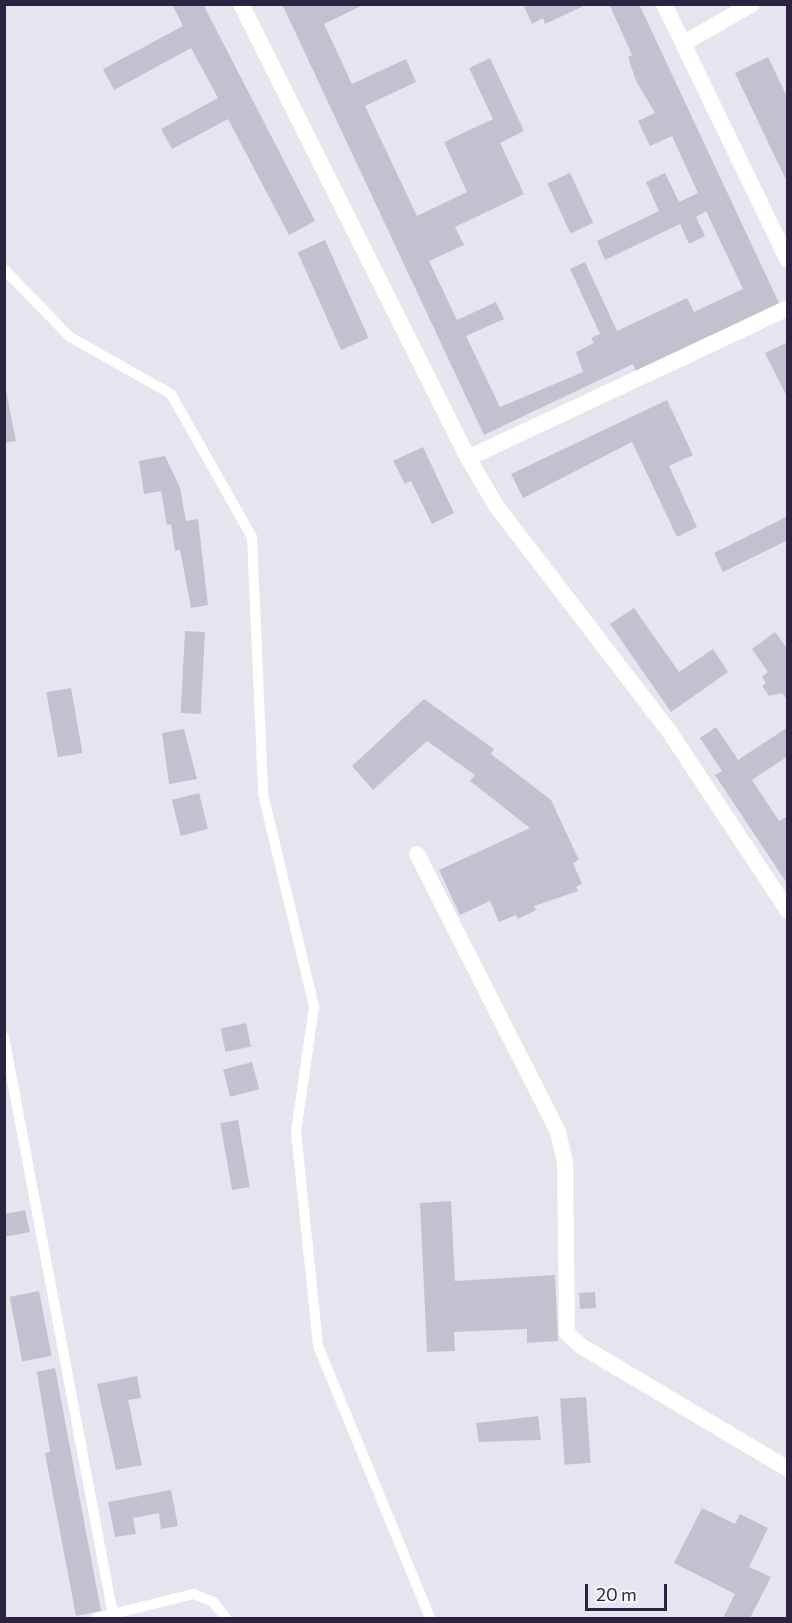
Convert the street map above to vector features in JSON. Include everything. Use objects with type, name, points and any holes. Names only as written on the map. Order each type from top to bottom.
[{"type":"street","points":[[241,4],[468,458],[497,507],[671,734],[788,911]]},
{"type":"street","points":[[664,4],[788,260]]},
{"type":"street","points":[[684,43],[752,4]]},
{"type":"street","points":[[468,458],[788,308]]},
{"type":"street","points":[[417,854],[558,1132],[565,1163],[567,1333],[581,1346],[788,1469]]},
{"type":"lane","points":[[4,270],[70,337],[171,394],[252,537],[263,794],[314,1007],[296,1132],[318,1346],[430,1618]]},
{"type":"lane","points":[[4,1037],[113,1615]]},
{"type":"lane","points":[[96,1618],[194,1594],[213,1602],[226,1618]]},
{"type":"building","points":[[172,4],[203,4],[315,221],[289,235],[228,119],[172,149],[161,129],[218,98],[191,48],[114,90],[103,69],[183,26]]},
{"type":"building","points":[[282,4],[365,4],[324,24],[352,84],[406,59],[416,82],[365,106],[417,216],[467,192],[444,142],[493,119],[469,68],[490,58],[524,131],[500,143],[524,194],[455,227],[464,245],[429,261],[457,320],[496,302],[504,319],[466,336],[500,407],[583,372],[576,352],[594,343],[591,338],[600,334],[570,269],[585,262],[617,331],[687,298],[694,312],[743,289],[706,211],[696,217],[705,236],[689,244],[680,224],[605,260],[597,241],[659,211],[646,182],[665,173],[679,202],[698,193],[672,136],[650,146],[638,121],[655,113],[636,81],[628,57],[632,55],[609,4],[639,4],[779,303],[636,371],[633,364],[484,435]]},
{"type":"building","points":[[523,4],[588,4],[545,24],[543,18],[532,24]]},
{"type":"building","points":[[768,57],[788,99],[788,184],[735,73]]},
{"type":"building","points":[[570,173],[593,223],[571,233],[547,184]]},
{"type":"building","points":[[325,240],[369,338],[341,350],[298,252]]},
{"type":"building","points":[[788,342],[788,399],[765,353]]},
{"type":"building","points":[[4,380],[16,441],[4,443]]},
{"type":"building","points":[[667,400],[693,455],[669,466],[697,527],[677,537],[632,442],[523,498],[511,474]]},
{"type":"building","points":[[423,447],[454,513],[432,524],[411,481],[405,484],[393,461]]},
{"type":"building","points":[[165,456],[180,488],[186,521],[198,519],[208,605],[191,608],[180,550],[175,551],[171,524],[167,525],[161,491],[144,494],[139,461]]},
{"type":"building","points":[[788,516],[788,540],[723,572],[714,553]]},
{"type":"building","points":[[634,608],[679,672],[713,649],[728,672],[671,712],[610,624]]},
{"type":"building","points":[[185,631],[205,632],[201,714],[181,713]]},
{"type":"building","points":[[775,632],[788,650],[788,701],[782,693],[769,696],[762,686],[766,683],[762,677],[768,672],[752,649]]},
{"type":"building","points":[[71,688],[82,753],[58,757],[46,692]]},
{"type":"building","points":[[424,699],[494,749],[491,754],[551,800],[579,860],[573,863],[582,884],[576,887],[578,891],[534,906],[536,910],[518,919],[516,915],[499,922],[490,901],[460,915],[439,870],[530,828],[470,781],[475,775],[427,741],[373,790],[352,766]]},
{"type":"building","points":[[716,727],[738,760],[788,727],[788,756],[752,780],[779,821],[788,816],[788,885],[715,775],[722,771],[700,738]]},
{"type":"building","points":[[184,729],[197,779],[169,784],[162,733]]},
{"type":"building","points":[[199,793],[208,829],[181,836],[172,800]]},
{"type":"building","points":[[246,1023],[251,1046],[226,1052],[221,1028]]},
{"type":"building","points":[[252,1062],[259,1089],[230,1097],[223,1070]]},
{"type":"building","points":[[238,1120],[250,1187],[232,1190],[220,1123]]},
{"type":"building","points":[[451,1201],[455,1281],[555,1275],[558,1341],[527,1343],[527,1329],[454,1332],[455,1351],[427,1352],[420,1203]]},
{"type":"building","points":[[25,1210],[30,1232],[4,1237],[4,1214]]},
{"type":"building","points":[[39,1291],[52,1356],[22,1362],[10,1297]]},
{"type":"building","points":[[595,1292],[596,1308],[580,1309],[579,1293]]},
{"type":"building","points":[[55,1368],[101,1611],[76,1616],[45,1453],[50,1452],[37,1372]]},
{"type":"building","points":[[137,1376],[141,1398],[128,1400],[142,1465],[116,1470],[97,1384]]},
{"type":"building","points":[[586,1397],[591,1463],[565,1465],[560,1399]]},
{"type":"building","points":[[538,1416],[541,1440],[479,1442],[476,1423]]},
{"type":"building","points":[[171,1490],[178,1526],[161,1529],[159,1513],[133,1518],[136,1534],[115,1537],[108,1502]]},
{"type":"building","points":[[702,1508],[735,1524],[740,1514],[768,1528],[749,1567],[771,1577],[750,1618],[723,1618],[735,1594],[674,1563]]}]
